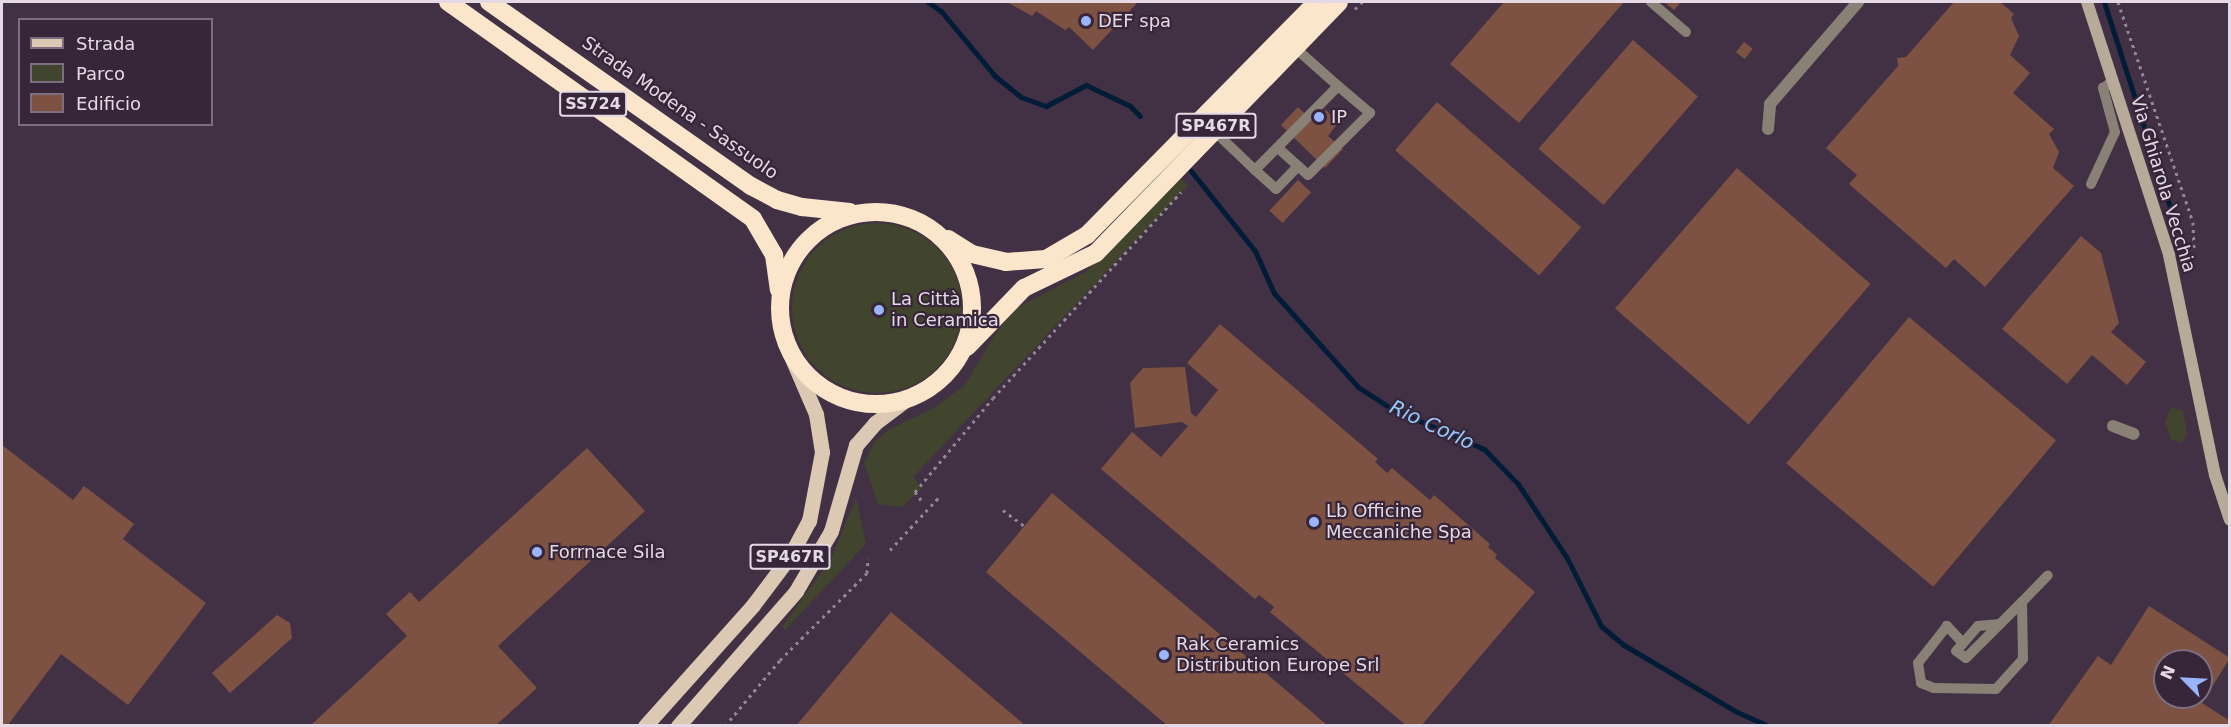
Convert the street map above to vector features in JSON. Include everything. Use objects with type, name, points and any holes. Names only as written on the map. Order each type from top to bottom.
[{"type":"highway","name":"SS724","points":[[448,2],[753,219],[774,255],[780,299]]},
{"type":"highway","name":"Strada Modena - Sassuolo","points":[[489,2],[751,186],[777,200],[802,207],[861,213]]},
{"type":"highway","name":"SP467R","points":[[932,230],[972,254],[1006,261],[1046,259],[1087,235],[1317,2]]},
{"type":"highway","name":"SP467R","points":[[961,354],[1024,288],[1096,254],[1213,130],[1339,2]]},
{"type":"highway","points":[[861,213],[908,217],[932,230],[962,264],[971,294],[971,326],[961,354],[942,378],[906,400],[879,405],[851,402],[826,391],[803,372],[787,347],[781,327],[780,299],[785,276],[799,250],[833,222],[861,213]]},
{"type":"main road","name":"SP467R","points":[[645,726],[753,605],[790,556],[809,521],[822,452],[816,414],[787,347]]},
{"type":"main road","name":"SP467R","points":[[678,726],[796,591],[831,531],[856,445],[875,423],[906,400]]},
{"type":"street","points":[[1768,129],[1770,104],[1858,2]]},
{"type":"street","name":"Via Ghiarola Vecchia","points":[[2087,2],[2169,255],[2214,475],[2229,520]]},
{"type":"street","points":[[2114,426],[2134,434]]},
{"type":"lane","points":[[1651,2],[1686,32]]},
{"type":"lane","points":[[1278,147],[1308,175],[1370,114],[1294,47]]},
{"type":"lane","points":[[2091,183],[2115,132],[2103,88],[2113,81]]},
{"type":"lane","points":[[1255,170],[1338,86]]},
{"type":"lane","points":[[1213,130],[1276,189],[1298,166]]},
{"type":"lane","points":[[2000,624],[1978,626],[1961,641],[1956,651],[1966,658],[2000,624],[2022,602],[2048,575]]},
{"type":"lane","points":[[1961,641],[1947,626],[1918,663],[1921,683],[1934,688],[1996,689],[2023,658],[2022,602]]},
{"type":"path","points":[[2118,2],[2193,222],[2194,250]]},
{"type":"path","points":[[921,500],[915,492],[993,398],[1187,186]]},
{"type":"path","points":[[890,550],[939,497]]},
{"type":"path","points":[[1003,510],[1024,526]]},
{"type":"path","points":[[724,726],[780,660],[867,573],[867,558]]},
{"type":"green space","points":[[1178,177],[1188,185],[913,477],[922,488],[902,507],[878,504],[864,463],[875,441],[890,429],[934,408],[965,385],[995,334],[1017,308],[1087,271]]},
{"type":"green space","points":[[877,223],[894,224],[910,229],[937,248],[956,275],[961,291],[961,325],[956,341],[937,368],[910,387],[894,392],[877,393],[860,392],[844,387],[817,368],[798,341],[793,325],[792,308],[793,291],[798,275],[817,248],[844,229],[860,224]]},
{"type":"green space","points":[[2171,407],[2183,411],[2187,433],[2182,443],[2171,440],[2165,422]]},
{"type":"green space","points":[[856,498],[866,544],[785,630],[782,627],[831,559]]},
{"type":"building","name":"DEF spa","points":[[1007,2],[1138,2],[1093,50],[1069,27],[1065,30],[1036,11],[1032,16]]},
{"type":"building","points":[[1504,2],[1624,2],[1519,123],[1450,64]]},
{"type":"building","points":[[1664,2],[1681,2],[1674,10]]},
{"type":"building","points":[[1954,2],[2000,2],[2014,14],[2011,18],[2019,36],[2010,55],[2030,73],[2013,93],[2054,129],[2049,134],[2059,152],[2053,168],[2074,186],[1985,287],[1954,259],[1946,268],[1849,184],[1857,175],[1826,148],[1898,66],[1897,58],[1906,57]]},
{"type":"building","points":[[1633,40],[1698,96],[1603,205],[1539,149]]},
{"type":"building","points":[[1744,42],[1753,49],[1745,59],[1736,52]]},
{"type":"building","points":[[1437,102],[1581,227],[1539,276],[1395,150]]},
{"type":"building","points":[[1298,107],[1314,122],[1326,110],[1338,123],[1328,136],[1343,149],[1325,168],[1281,125]]},
{"type":"building","points":[[1737,168],[1871,284],[1749,424],[1615,308]]},
{"type":"building","points":[[1298,180],[1311,192],[1283,223],[1269,211]]},
{"type":"building","points":[[2081,236],[2101,253],[2119,323],[2111,332],[2146,362],[2127,385],[2092,355],[2067,384],[2002,329]]},
{"type":"building","points":[[1909,317],[2056,440],[1933,587],[1786,463]]},
{"type":"building","name":"Lb Officine Meccaniche Spa","points":[[1220,324],[1378,459],[1375,462],[1387,473],[1392,468],[1430,500],[1434,495],[1490,544],[1488,547],[1497,555],[1495,558],[1535,592],[1421,726],[1407,726],[1270,612],[1274,607],[1259,595],[1255,599],[1101,469],[1132,432],[1161,457],[1188,426],[1182,422],[1135,428],[1130,383],[1143,368],[1185,367],[1191,413],[1196,417],[1218,390],[1187,363]]},
{"type":"building","points":[[2,445],[73,500],[84,486],[134,524],[123,539],[206,603],[128,705],[61,654],[7,726],[2,726]]},
{"type":"building","name":"Forrnace Sila","points":[[587,448],[645,511],[498,646],[537,688],[495,726],[310,726],[407,636],[386,614],[410,592],[419,602]]},
{"type":"building","name":"Rak Ceramics Distribution Europe Srl","points":[[1052,493],[1328,726],[1168,726],[1008,591],[986,572]]},
{"type":"building","points":[[2149,606],[2230,658],[2213,685],[2213,649],[2153,649],[2153,709],[2211,709],[2230,721],[2230,726],[2048,726],[2098,656],[2111,665]]},
{"type":"building","points":[[891,612],[922,638],[1026,726],[796,726]]},
{"type":"building","points":[[277,615],[290,623],[292,638],[230,693],[212,673]]},
{"type":"waterway","name":"Rio Corlo","points":[[928,2],[941,11],[995,76],[1021,97],[1046,106],[1086,85],[1130,106],[1140,116]]},
{"type":"waterway","points":[[2104,2],[2177,230]]},
{"type":"waterway","name":"Rio Corlo","points":[[1191,171],[1255,251],[1274,293],[1358,387],[1390,408],[1484,449],[1518,484],[1567,558],[1601,626],[1624,645],[1737,712],[1768,726]]},
{"type":"waterway","name":"Rio Corlo","points":[[1896,726],[1911,726]]},
{"type":"place","name":"DEF spa","points":[[1086,21]]},
{"type":"place","name":"IP","points":[[1319,117]]},
{"type":"place","name":"La Città in Ceramica","points":[[879,310]]},
{"type":"place","name":"Lb Officine Meccaniche Spa","points":[[1314,522]]},
{"type":"place","name":"Forrnace Sila","points":[[537,552]]},
{"type":"place","name":"Rak Ceramics Distribution Europe Srl","points":[[1164,655]]}]
